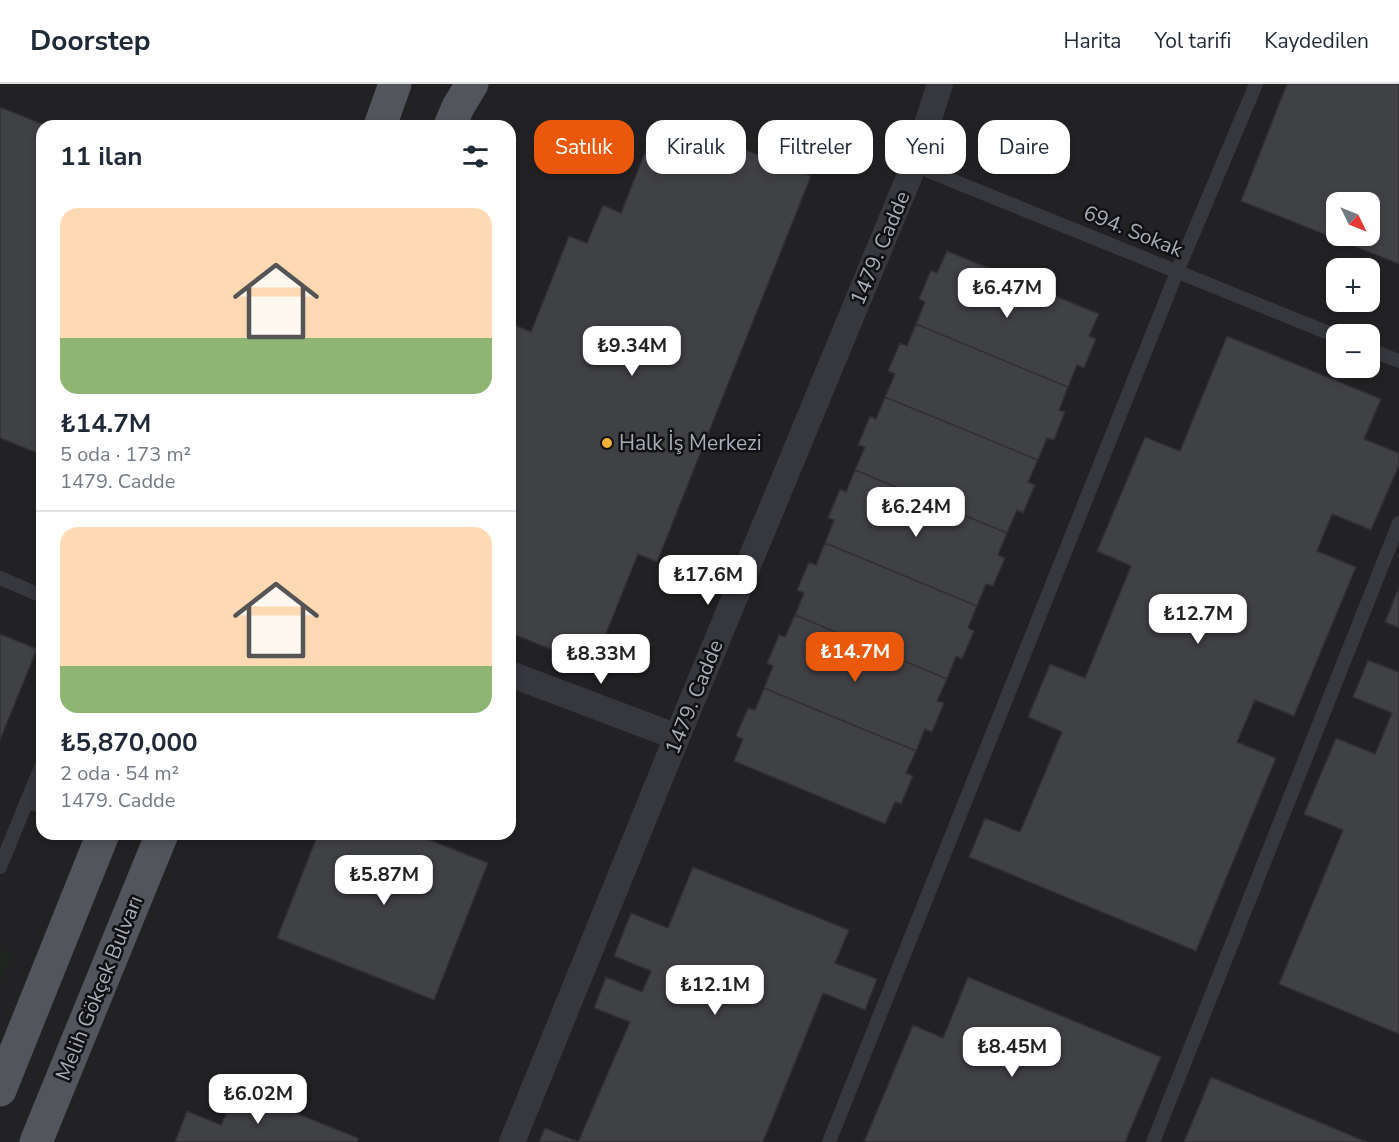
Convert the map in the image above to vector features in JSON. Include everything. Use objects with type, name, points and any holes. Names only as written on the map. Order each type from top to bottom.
[{"type":"main road","points":[[382,120],[395,84]]},
{"type":"main road","points":[[453,120],[472,84]]},
{"type":"main road","points":[[0,1090],[101,840]]},
{"type":"main road","name":"Melih Gökçek Bulvarı","points":[[36,1142],[160,840]]},
{"type":"street","name":"1479. Cadde","points":[[928,120],[940,84]]},
{"type":"street","name":"1479. Cadde","points":[[512,1142],[910,174]]},
{"type":"street","points":[[516,676],[677,737]]},
{"type":"lane","points":[[829,1142],[1177,272],[1256,84]]},
{"type":"lane","name":"694. Sokak","points":[[936,174],[1326,332]]},
{"type":"lane","points":[[1380,354],[1399,362]]},
{"type":"lane","points":[[1153,1142],[1399,523]]},
{"type":"lane","points":[[0,578],[36,593]]},
{"type":"lane","points":[[0,867],[36,779]]},
{"type":"lane","points":[[27,801],[36,805]]},
{"type":"shaded area","points":[[0,84],[1399,84],[1399,1142],[0,1142]]},
{"type":"shaded area","points":[[0,950],[12,955],[0,984]]},
{"type":"building","points":[[1287,84],[1399,84],[1399,264],[1354,246],[1380,246],[1380,192],[1326,192],[1326,235],[1241,201]]},
{"type":"building","points":[[0,107],[36,122],[36,453],[0,438]]},
{"type":"building","name":"Halk İş Merkezi","points":[[646,150],[646,174],[746,174],[746,150],[758,155],[758,174],[806,174],[811,176],[657,562],[638,554],[593,666],[516,635],[516,326],[531,332],[569,236],[587,243],[603,205],[621,213]]},
{"type":"building","points":[[947,251],[1099,314],[1089,336],[1096,339],[1084,368],[1077,365],[1068,387],[916,324],[925,302],[919,299],[931,270],[937,273]]},
{"type":"building","points":[[916,324],[1068,387],[1059,410],[1065,412],[1054,440],[1047,438],[1038,460],[885,397],[895,374],[888,371],[900,343],[907,346]]},
{"type":"building","points":[[1227,336],[1381,399],[1364,439],[1399,453],[1399,465],[1371,530],[1332,514],[1317,551],[1356,567],[1294,716],[1255,700],[1237,742],[1276,758],[1196,951],[969,857],[985,818],[1020,832],[1062,732],[1028,717],[1050,664],[1085,678],[1131,566],[1097,551],[1145,437],[1180,451]]},
{"type":"building","points":[[885,397],[1038,460],[1028,482],[1035,485],[1023,513],[1017,510],[1007,533],[855,470],[865,447],[858,445],[870,416],[876,419]]},
{"type":"building","points":[[855,470],[1007,533],[998,555],[1005,558],[993,586],[986,584],[977,606],[825,543],[834,520],[828,518],[840,489],[846,492]]},
{"type":"building","points":[[825,543],[977,606],[968,628],[974,631],[962,659],[956,656],[947,679],[795,615],[804,593],[797,590],[809,562],[816,565]]},
{"type":"building","points":[[1399,587],[1399,628],[1385,622]]},
{"type":"building","points":[[795,615],[947,679],[937,701],[944,703],[932,732],[925,729],[916,751],[764,688],[773,666],[767,663],[779,635],[785,637]]},
{"type":"building","points":[[0,634],[36,649],[36,651],[0,740]]},
{"type":"building","points":[[1368,660],[1399,672],[1399,1034],[1279,984],[1343,830],[1304,814],[1336,738],[1375,754],[1392,713],[1353,697]]},
{"type":"building","points":[[764,688],[916,751],[906,773],[913,776],[901,804],[895,802],[885,824],[734,761],[743,739],[736,736],[748,708],[755,710]]},
{"type":"building","points":[[316,840],[430,840],[488,863],[434,1000],[277,938]]},
{"type":"building","points":[[693,867],[849,930],[835,963],[877,979],[865,1010],[823,993],[763,1142],[578,1142],[630,1022],[594,1008],[606,977],[642,992],[651,971],[614,956],[631,913],[668,928]]},
{"type":"building","points":[[968,977],[1161,1057],[1125,1142],[864,1142],[913,1025],[943,1038]]},
{"type":"building","points":[[1211,1077],[1367,1142],[1184,1142]]},
{"type":"building","points":[[236,1089],[358,1138],[357,1142],[175,1142],[187,1111],[221,1125]]},
{"type":"building","points":[[545,1128],[578,1142],[539,1142]]},
{"type":"place","name":"Halk İş Merkezi","points":[[607,443]]}]
